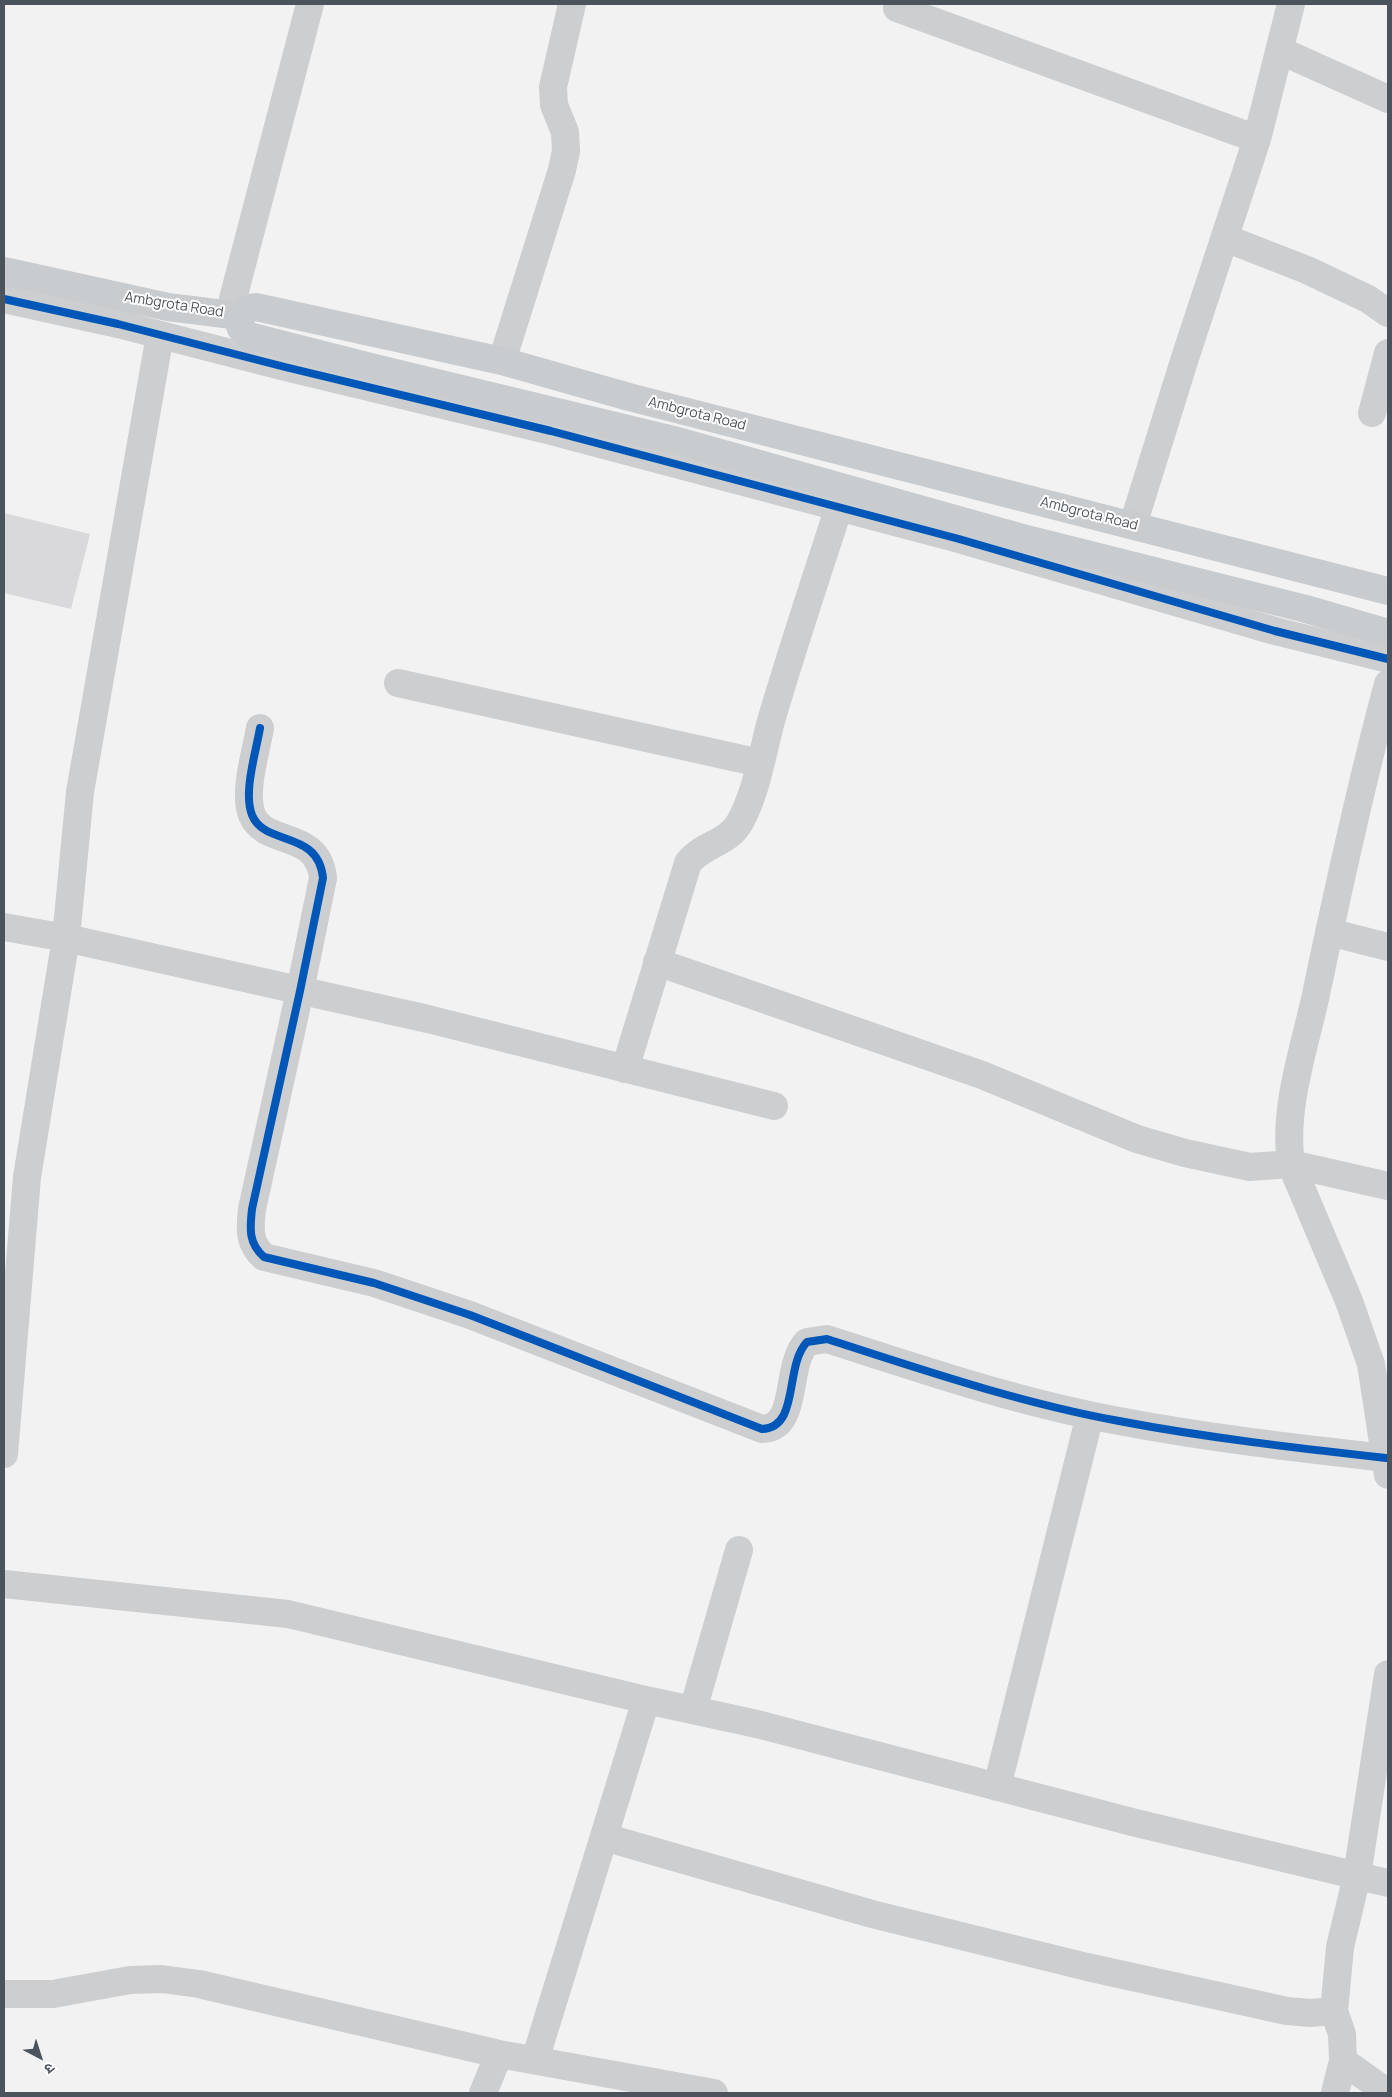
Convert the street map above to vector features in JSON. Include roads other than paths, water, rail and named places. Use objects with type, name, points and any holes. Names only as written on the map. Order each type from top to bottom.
[{"type":"main road","name":"Ambgrota Road","points":[[4,270],[168,307],[235,315],[249,308],[256,307],[502,361],[638,400],[1388,591]]},
{"type":"main road","points":[[235,315],[240,328],[249,336],[385,371],[674,440],[1028,539],[1306,609],[1388,633]]},
{"type":"street","points":[[235,315],[310,4]]},
{"type":"street","points":[[502,361],[562,170],[566,151],[565,132],[554,105],[553,87],[572,4]]},
{"type":"street","points":[[1133,525],[1257,139],[1281,51],[1291,4]]},
{"type":"street","points":[[897,8],[1257,139]]},
{"type":"street","points":[[1281,51],[1388,99]]},
{"type":"street","points":[[1225,238],[1307,270],[1368,298],[1388,313]]},
{"type":"street","points":[[4,299],[118,324],[285,367],[551,431],[959,539],[1275,631],[1388,659]]},
{"type":"street","points":[[4,1454],[27,1177],[66,938],[80,792],[160,335]]},
{"type":"street","points":[[1372,412],[1388,354]]},
{"type":"street","points":[[625,1069],[688,863],[702,849],[727,838],[734,832],[750,801],[771,721],[838,507]]},
{"type":"street","points":[[398,683],[760,764]]},
{"type":"street","points":[[260,728],[250,781],[249,799],[252,815],[262,829],[299,843],[311,851],[322,869],[323,878],[252,1209],[251,1239],[256,1250],[264,1257],[374,1283],[470,1315],[762,1429],[771,1429],[784,1418],[796,1361],[801,1348],[806,1342],[827,1339],[968,1384],[1119,1421],[1278,1446],[1387,1467],[1380,1367],[1349,1301],[1291,1164],[1288,1142],[1290,1114],[1329,932],[1364,772],[1388,684]]},
{"type":"street","points":[[4,927],[66,938],[428,1019],[774,1106]]},
{"type":"street","points":[[1329,932],[1388,946]]},
{"type":"street","points":[[658,962],[982,1075],[1137,1139],[1185,1153],[1250,1167],[1291,1164],[1388,1186]]},
{"type":"street","points":[[997,1787],[1090,1414]]},
{"type":"street","points":[[693,1710],[739,1550]]},
{"type":"street","points":[[4,1584],[288,1614],[646,1700],[757,1724],[1146,1826],[1388,1883]]},
{"type":"street","points":[[1335,2093],[1343,2061],[1342,2034],[1334,2011],[1340,1947],[1357,1876],[1386,1709],[1388,1674]]},
{"type":"street","points":[[535,2060],[646,1700]]},
{"type":"street","points":[[604,1837],[872,1914],[1087,1967],[1287,2011],[1310,2013],[1334,2011]]},
{"type":"street","points":[[4,1994],[53,1994],[130,1980],[162,1979],[199,1984],[499,2054],[714,2093]]},
{"type":"street","points":[[483,2093],[499,2054]]},
{"type":"street","points":[[1343,2061],[1388,2093]]}]
